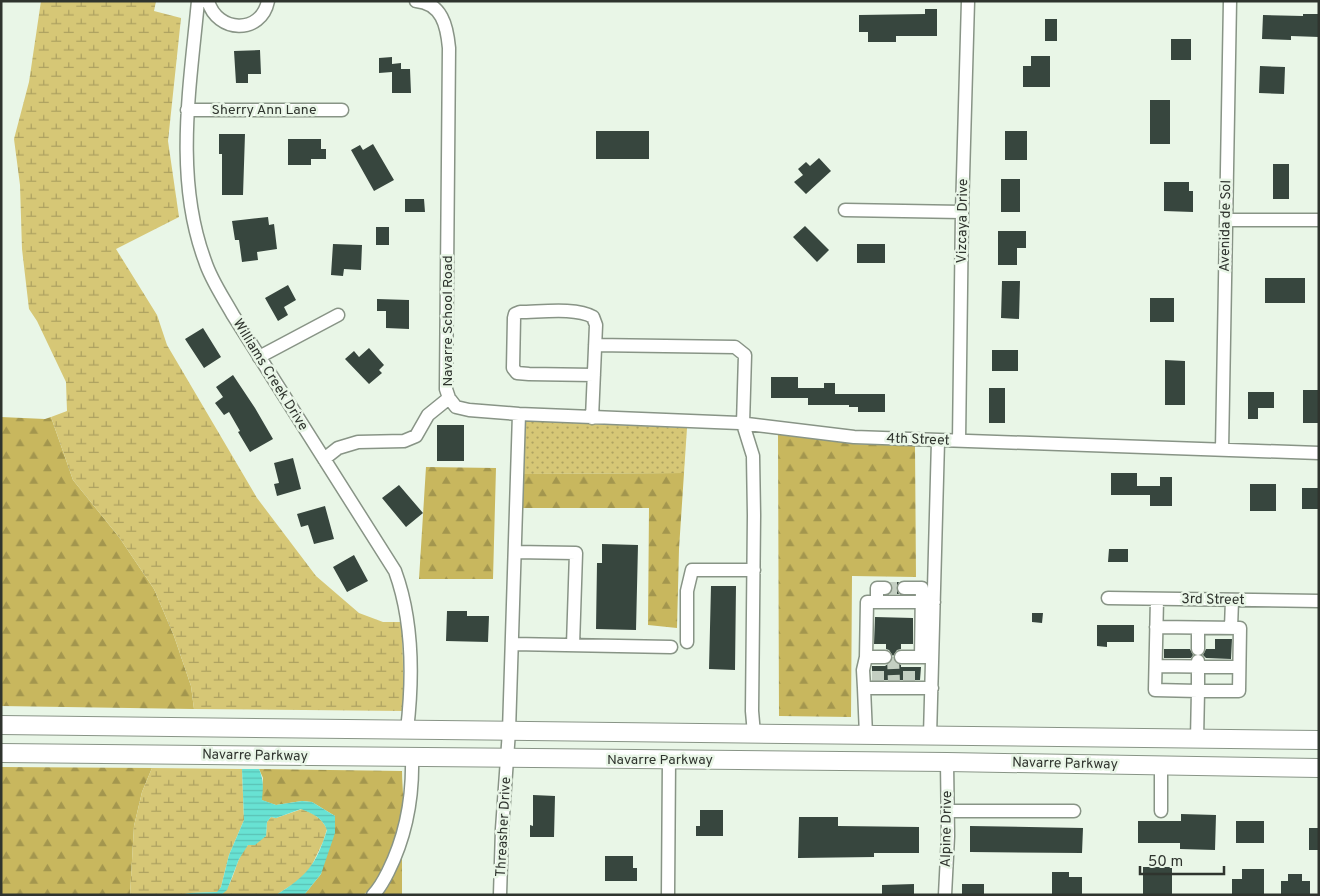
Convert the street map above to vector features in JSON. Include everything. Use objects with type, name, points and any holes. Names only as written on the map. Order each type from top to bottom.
[{"type":"highway","name":"Navarre Parkway","points":[[1,725],[1319,740]]},
{"type":"highway","points":[[756,761],[775,752],[907,753],[918,751],[927,746],[930,736]]},
{"type":"highway","points":[[947,762],[954,752],[963,745],[1109,745],[1123,738]]},
{"type":"highway","name":"Navarre Parkway","points":[[1,753],[947,762],[1319,768]]},
{"type":"street","name":"Williams Creek Drive","points":[[198,1],[187,110],[187,167],[194,222],[199,244],[210,275],[259,357],[395,571],[408,615],[410,708],[407,730]]},
{"type":"street","points":[[208,1],[212,12],[219,19],[227,24],[236,26],[246,25],[255,21],[262,15],[268,1]]},
{"type":"street","name":"Navarre School Road","points":[[416,1],[424,2],[441,13],[448,34],[446,389],[449,398],[456,407],[469,410],[519,414]]},
{"type":"street","name":"Vizcaya Drive","points":[[959,441],[962,212],[968,1]]},
{"type":"street","name":"Avenida de Sol","points":[[1222,450],[1230,1]]},
{"type":"street","name":"Sherry Ann Lane","points":[[187,110],[342,110]]},
{"type":"street","points":[[845,210],[962,212]]},
{"type":"street","points":[[1226,220],[1319,220]]},
{"type":"street","points":[[592,418],[594,374],[595,345],[596,325],[593,317],[587,313],[570,312],[520,312],[516,314],[514,318],[514,371],[529,374],[594,374]]},
{"type":"street","points":[[259,357],[338,315]]},
{"type":"street","points":[[595,345],[735,347],[745,355],[743,424],[753,456],[752,711],[754,734]]},
{"type":"street","points":[[324,459],[338,448],[358,442],[404,441],[416,436],[428,415],[449,398]]},
{"type":"street","points":[[508,759],[519,414]]},
{"type":"street","name":"4th Street","points":[[519,414],[743,424],[854,437],[1319,453]]},
{"type":"street","points":[[930,736],[932,688],[915,659],[928,602],[938,441]]},
{"type":"street","points":[[516,552],[576,553],[573,645]]},
{"type":"street","points":[[687,642],[688,591],[692,570],[754,570]]},
{"type":"street","points":[[877,602],[877,588],[885,588]]},
{"type":"street","points":[[904,588],[922,588],[928,602]]},
{"type":"street","name":"3rd Street","points":[[1108,598],[1319,601]]},
{"type":"street","points":[[1156,627],[1240,628],[1239,691],[1155,690],[1156,666],[1156,627],[1157,599]]},
{"type":"street","points":[[1231,628],[1232,600]]},
{"type":"street","points":[[866,735],[863,670],[877,659],[867,602],[928,602]]},
{"type":"street","points":[[1197,739],[1198,628]]},
{"type":"street","points":[[513,644],[671,647]]},
{"type":"street","points":[[1156,666],[1198,659],[1239,667]]},
{"type":"street","points":[[864,688],[878,685],[932,688]]},
{"type":"street","points":[[373,895],[379,890],[398,853],[407,819],[412,777],[412,758]]},
{"type":"street","name":"Threasher Drive","points":[[500,895],[502,829],[508,759]]},
{"type":"street","points":[[668,895],[669,760]]},
{"type":"street","name":"Alpine Drive","points":[[946,895],[947,762]]},
{"type":"street","points":[[1161,766],[1161,810]]},
{"type":"street","points":[[948,811],[1074,811]]},
{"type":"green space","points":[[41,1],[156,1],[154,11],[181,18],[168,141],[179,217],[116,249],[157,315],[167,345],[257,498],[316,576],[359,613],[383,622],[402,622],[404,711],[194,709],[191,686],[174,636],[154,589],[119,537],[73,480],[51,417],[67,411],[66,382],[37,321],[29,309],[22,249],[20,185],[14,139],[29,82]]},
{"type":"green space","points":[[1,417],[45,419],[51,417],[73,480],[119,537],[154,589],[174,636],[191,686],[194,709],[1,706]]},
{"type":"green space","points":[[524,421],[687,428],[684,473],[524,474]]},
{"type":"green space","points":[[778,434],[853,444],[915,446],[916,577],[852,576],[851,717],[779,716]]},
{"type":"green space","points":[[426,467],[496,468],[493,579],[419,579]]},
{"type":"green space","points":[[684,473],[679,549],[677,628],[648,625],[649,508],[523,508],[523,474]]},
{"type":"green space","points":[[1,767],[152,768],[142,792],[134,826],[130,895],[1,895]]},
{"type":"green space","points":[[152,768],[242,769],[244,820],[229,855],[218,892],[180,895],[130,895],[134,826],[142,792]]},
{"type":"green space","points":[[259,769],[402,771],[403,811],[399,832],[383,869],[370,889],[363,895],[304,895],[321,874],[335,816],[312,802],[302,801],[276,805],[261,800],[263,778]]},
{"type":"green space","points":[[302,809],[317,816],[327,829],[309,871],[298,881],[276,895],[221,895],[230,884],[243,851],[250,844],[266,836],[267,822],[271,817],[276,818]]},
{"type":"green space","points":[[402,857],[402,895],[382,895]]},
{"type":"water","points":[[242,769],[259,769],[263,788],[262,800],[276,805],[302,801],[312,802],[335,816],[335,833],[321,874],[304,895],[276,895],[296,882],[309,868],[319,852],[327,830],[320,819],[301,809],[276,818],[271,817],[267,822],[266,836],[255,845],[248,845],[239,859],[227,890],[221,895],[180,895],[217,892],[221,887],[229,855],[244,820]]},
{"type":"building","points":[[925,9],[937,9],[937,36],[896,36],[896,42],[868,42],[868,32],[859,32],[859,15],[925,14]]},
{"type":"building","points":[[1303,14],[1319,14],[1319,37],[1291,36],[1291,40],[1262,39],[1263,15],[1303,16]]},
{"type":"building","points":[[1045,19],[1057,19],[1057,41],[1045,41]]},
{"type":"building","points":[[1171,39],[1191,39],[1191,60],[1171,60]]},
{"type":"building","points":[[260,50],[261,74],[248,74],[248,83],[236,83],[234,51]]},
{"type":"building","points":[[1031,56],[1050,56],[1050,87],[1023,87],[1023,66],[1031,66]]},
{"type":"building","points":[[392,57],[392,64],[401,63],[401,69],[410,69],[411,93],[392,93],[392,72],[379,73],[379,58]]},
{"type":"building","points":[[1260,66],[1285,67],[1284,94],[1259,93]]},
{"type":"building","points":[[1150,100],[1170,100],[1170,144],[1150,144]]},
{"type":"building","points":[[596,131],[649,131],[649,159],[596,159]]},
{"type":"building","points":[[1005,131],[1027,131],[1027,160],[1005,160]]},
{"type":"building","points":[[219,134],[245,134],[243,195],[222,195],[222,154],[219,154]]},
{"type":"building","points":[[288,139],[321,139],[321,149],[326,149],[326,159],[311,159],[311,165],[288,165]]},
{"type":"building","points":[[373,144],[394,180],[374,191],[351,150],[360,145],[363,150]]},
{"type":"building","points":[[819,158],[831,171],[806,194],[794,182],[803,175],[798,169],[806,162],[810,166]]},
{"type":"building","points":[[1273,164],[1289,164],[1289,199],[1273,199]]},
{"type":"building","points":[[1001,179],[1020,179],[1020,212],[1001,212]]},
{"type":"building","points":[[1164,182],[1189,182],[1189,191],[1193,191],[1193,212],[1164,211]]},
{"type":"building","points":[[405,199],[424,199],[425,212],[405,212]]},
{"type":"building","points":[[268,217],[269,225],[274,224],[277,249],[257,252],[258,260],[242,262],[239,240],[235,240],[232,221]]},
{"type":"building","points":[[805,226],[829,250],[817,262],[793,237]]},
{"type":"building","points":[[376,227],[389,227],[389,245],[376,245]]},
{"type":"building","points":[[998,231],[1026,231],[1026,248],[1017,248],[1017,265],[998,265]]},
{"type":"building","points":[[333,244],[362,245],[361,270],[344,269],[343,276],[331,275]]},
{"type":"building","points":[[857,244],[885,244],[885,263],[857,263]]},
{"type":"building","points":[[1265,278],[1305,278],[1305,303],[1265,303]]},
{"type":"building","points":[[1002,281],[1020,281],[1019,319],[1001,318]]},
{"type":"building","points":[[288,285],[296,300],[284,307],[288,315],[278,321],[265,298]]},
{"type":"building","points":[[1150,298],[1174,298],[1174,322],[1150,322]]},
{"type":"building","points":[[377,299],[409,300],[409,329],[386,328],[386,311],[377,311]]},
{"type":"building","points":[[203,328],[221,357],[204,368],[185,339]]},
{"type":"building","points":[[369,348],[384,365],[379,370],[382,373],[369,384],[345,359],[354,351],[359,357]]},
{"type":"building","points":[[992,350],[1018,350],[1018,371],[992,371]]},
{"type":"building","points":[[1165,360],[1185,361],[1185,405],[1165,405]]},
{"type":"building","points":[[233,375],[273,439],[250,452],[229,412],[224,415],[215,403],[223,397],[216,387]]},
{"type":"building","points":[[771,377],[798,377],[798,388],[824,388],[824,383],[835,383],[835,394],[885,394],[885,412],[858,412],[858,407],[849,407],[849,405],[808,405],[808,398],[771,398]]},
{"type":"building","points":[[989,388],[1005,388],[1005,423],[989,423]]},
{"type":"building","points":[[1303,390],[1319,390],[1318,423],[1303,423]]},
{"type":"building","points":[[1248,392],[1274,392],[1274,408],[1258,408],[1258,419],[1248,419]]},
{"type":"building","points":[[437,425],[464,425],[464,461],[437,461]]},
{"type":"building","points":[[293,458],[301,489],[277,496],[274,484],[279,483],[274,463]]},
{"type":"building","points":[[1111,473],[1137,473],[1137,486],[1160,486],[1160,477],[1172,477],[1172,506],[1150,506],[1150,495],[1111,495]]},
{"type":"building","points":[[1250,484],[1276,484],[1276,511],[1250,511]]},
{"type":"building","points":[[399,485],[423,513],[406,527],[382,498]]},
{"type":"building","points":[[1302,488],[1319,488],[1319,509],[1302,509]]},
{"type":"building","points":[[325,506],[334,539],[314,544],[308,525],[301,527],[297,514]]},
{"type":"building","points":[[602,544],[638,545],[636,630],[596,629],[597,563],[602,563]]},
{"type":"building","points":[[1109,549],[1128,549],[1128,562],[1108,562]]},
{"type":"building","points":[[354,555],[368,581],[347,592],[333,567]]},
{"type":"building","points":[[890,582],[899,582],[896,588],[899,594],[890,594],[893,588]]},
{"type":"building","points":[[711,586],[736,586],[735,670],[709,669]]},
{"type":"building","points":[[447,611],[467,611],[467,616],[489,616],[488,642],[446,641]]},
{"type":"building","points":[[1032,613],[1043,613],[1042,623],[1032,622]]},
{"type":"building","points":[[875,617],[913,618],[913,644],[901,644],[901,649],[897,650],[893,656],[886,649],[886,644],[874,644]]},
{"type":"building","points":[[1097,625],[1134,625],[1134,642],[1107,642],[1107,647],[1097,646]]},
{"type":"building","points":[[1215,639],[1232,639],[1231,659],[1206,658],[1203,655],[1206,649],[1215,649]]},
{"type":"building","points":[[1164,649],[1190,649],[1193,655],[1191,658],[1164,658]]},
{"type":"building","points":[[893,658],[901,667],[921,667],[920,680],[872,680],[872,666],[885,666]]},
{"type":"building","points":[[533,795],[555,796],[554,837],[530,837],[530,825],[533,826]]},
{"type":"building","points":[[700,810],[723,810],[723,836],[696,836],[696,826],[700,826]]},
{"type":"building","points":[[1181,814],[1216,815],[1215,850],[1180,849],[1180,843],[1138,843],[1138,821],[1181,821]]},
{"type":"building","points":[[799,817],[838,817],[838,826],[919,827],[919,853],[874,853],[874,857],[798,858]]},
{"type":"building","points":[[1236,821],[1264,821],[1264,843],[1236,843]]},
{"type":"building","points":[[970,826],[1083,828],[1082,853],[970,852]]},
{"type":"building","points":[[1309,828],[1319,828],[1319,850],[1309,850]]},
{"type":"building","points":[[605,856],[633,856],[633,868],[637,868],[637,881],[605,881]]},
{"type":"building","points":[[1143,867],[1172,867],[1172,895],[1143,895]]},
{"type":"building","points":[[1242,869],[1264,869],[1264,895],[1232,895],[1232,879],[1242,879]]},
{"type":"building","points":[[1052,872],[1069,872],[1069,877],[1082,877],[1082,895],[1052,895]]},
{"type":"building","points":[[1288,874],[1302,874],[1302,881],[1310,881],[1310,895],[1281,895],[1281,881],[1288,881]]},
{"type":"building","points":[[914,884],[914,895],[882,895],[882,885]]},
{"type":"building","points":[[962,884],[984,884],[984,895],[962,895]]},
{"type":"tunnel","points":[[885,588],[904,588]]},
{"type":"tunnel","points":[[893,657],[894,683]]},
{"type":"tunnel","points":[[878,666],[878,683]]},
{"type":"tunnel","points":[[909,667],[909,683]]}]
